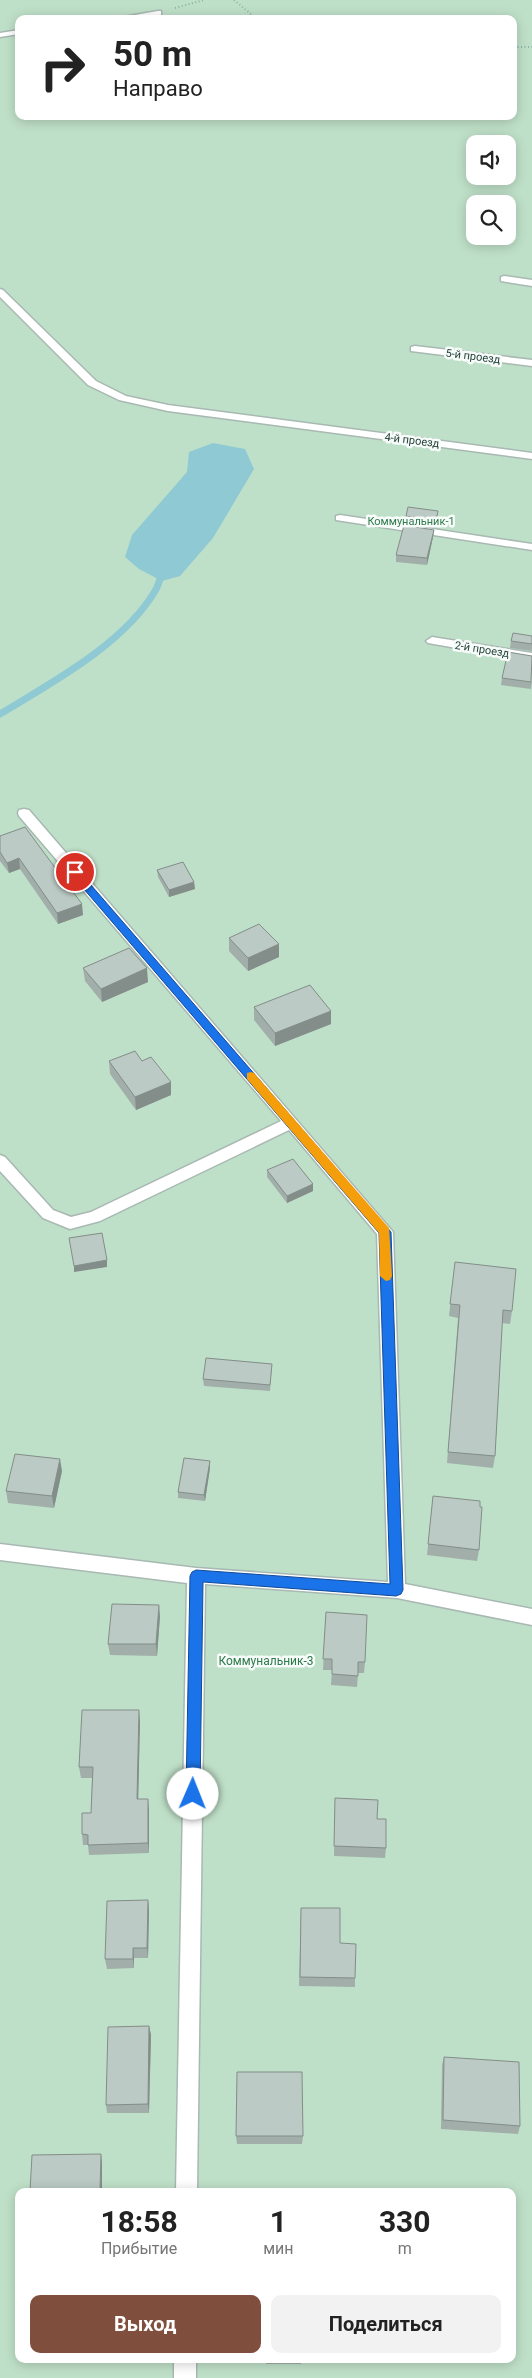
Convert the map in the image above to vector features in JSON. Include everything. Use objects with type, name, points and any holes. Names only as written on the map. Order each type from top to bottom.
[{"type":"street","points":[[144,15],[158,13]]},
{"type":"street","points":[[0,35],[15,33]]},
{"type":"street","points":[[504,280],[532,283]]},
{"type":"street","name":"4-й проезд","points":[[0,292],[92,384],[123,398],[168,408],[532,456]]},
{"type":"street","name":"5-й проезд","points":[[415,349],[532,363]]},
{"type":"street","points":[[340,518],[532,547]]},
{"type":"street","name":"2-й проезд","points":[[432,641],[532,656]]},
{"type":"street","points":[[24,813],[385,1232],[396,1590]]},
{"type":"street","points":[[0,1161],[48,1214],[70,1223],[95,1217],[291,1123]]},
{"type":"street","points":[[0,1552],[196,1576],[396,1590],[532,1617]]},
{"type":"street","points":[[187,2188],[196,1576]]},
{"type":"street","points":[[185,2363],[185,2378]]},
{"type":"path","points":[[158,13],[204,0]]},
{"type":"path","points":[[234,0],[252,15]]},
{"type":"path","points":[[517,47],[532,47]]},
{"type":"green space","name":"Коммунальник-3","points":[[0,0],[532,0],[532,2378],[0,2378]]},
{"type":"water","points":[[213,443],[245,449],[254,469],[213,538],[180,576],[162,581],[139,569],[125,557],[132,535],[187,472],[189,452]]},
{"type":"building","points":[[408,507],[438,511],[436,521],[406,516]]},
{"type":"building","points":[[404,525],[434,530],[427,558],[396,555]]},
{"type":"building","points":[[513,633],[532,636],[532,644],[511,641]]},
{"type":"building","points":[[508,652],[532,656],[531,682],[502,678]]},
{"type":"building","points":[[25,827],[82,904],[57,913],[19,858],[7,863],[0,852],[0,836]]},
{"type":"building","points":[[183,862],[194,882],[169,890],[157,870]]},
{"type":"building","points":[[259,924],[279,944],[248,958],[229,938]]},
{"type":"building","points":[[129,948],[147,968],[101,989],[83,968]]},
{"type":"building","points":[[310,985],[331,1011],[275,1033],[254,1007]]},
{"type":"building","points":[[135,1051],[142,1061],[151,1057],[171,1082],[135,1097],[109,1061]]},
{"type":"building","points":[[293,1159],[313,1184],[287,1196],[267,1170]]},
{"type":"building","points":[[102,1233],[107,1260],[74,1266],[69,1238]]},
{"type":"building","points":[[455,1262],[516,1269],[512,1311],[503,1310],[495,1456],[448,1452],[460,1305],[450,1304]]},
{"type":"building","points":[[206,1358],[272,1364],[270,1385],[203,1379]]},
{"type":"building","points":[[15,1454],[60,1459],[52,1496],[6,1491]]},
{"type":"building","points":[[184,1458],[210,1461],[204,1495],[178,1492]]},
{"type":"building","points":[[433,1496],[480,1501],[480,1507],[482,1507],[479,1550],[428,1544]]},
{"type":"building","points":[[112,1604],[159,1605],[156,1644],[108,1644]]},
{"type":"building","points":[[326,1612],[367,1615],[365,1662],[358,1662],[358,1676],[332,1674],[332,1659],[323,1659]]},
{"type":"building","points":[[82,1710],[139,1710],[137,1799],[148,1799],[148,1843],[88,1845],[88,1835],[82,1834],[82,1813],[91,1813],[93,1767],[79,1767]]},
{"type":"building","points":[[335,1798],[378,1800],[377,1819],[386,1819],[386,1848],[334,1846]]},
{"type":"building","points":[[148,1900],[147,1948],[133,1948],[133,1959],[105,1959],[107,1901]]},
{"type":"building","points":[[301,1908],[340,1908],[340,1943],[356,1944],[355,1978],[300,1977]]},
{"type":"building","points":[[149,2026],[148,2104],[106,2105],[108,2027]]},
{"type":"building","points":[[444,2057],[519,2062],[520,2126],[443,2120]]},
{"type":"building","points":[[237,2072],[302,2072],[303,2136],[236,2136]]},
{"type":"building","points":[[101,2154],[100,2188],[30,2188],[32,2155]]},
{"type":"waterway","points":[[0,714],[85,661],[106,645],[142,610],[158,586],[163,570]]},
{"type":"slow traffic","points":[[251,1076],[385,1232],[386,1276]]},
{"type":"route","points":[[75,872],[385,1232],[396,1590],[196,1576],[193,1794]]},
{"type":"park label","name":"Коммунальник-1","points":[[411,521]]}]
